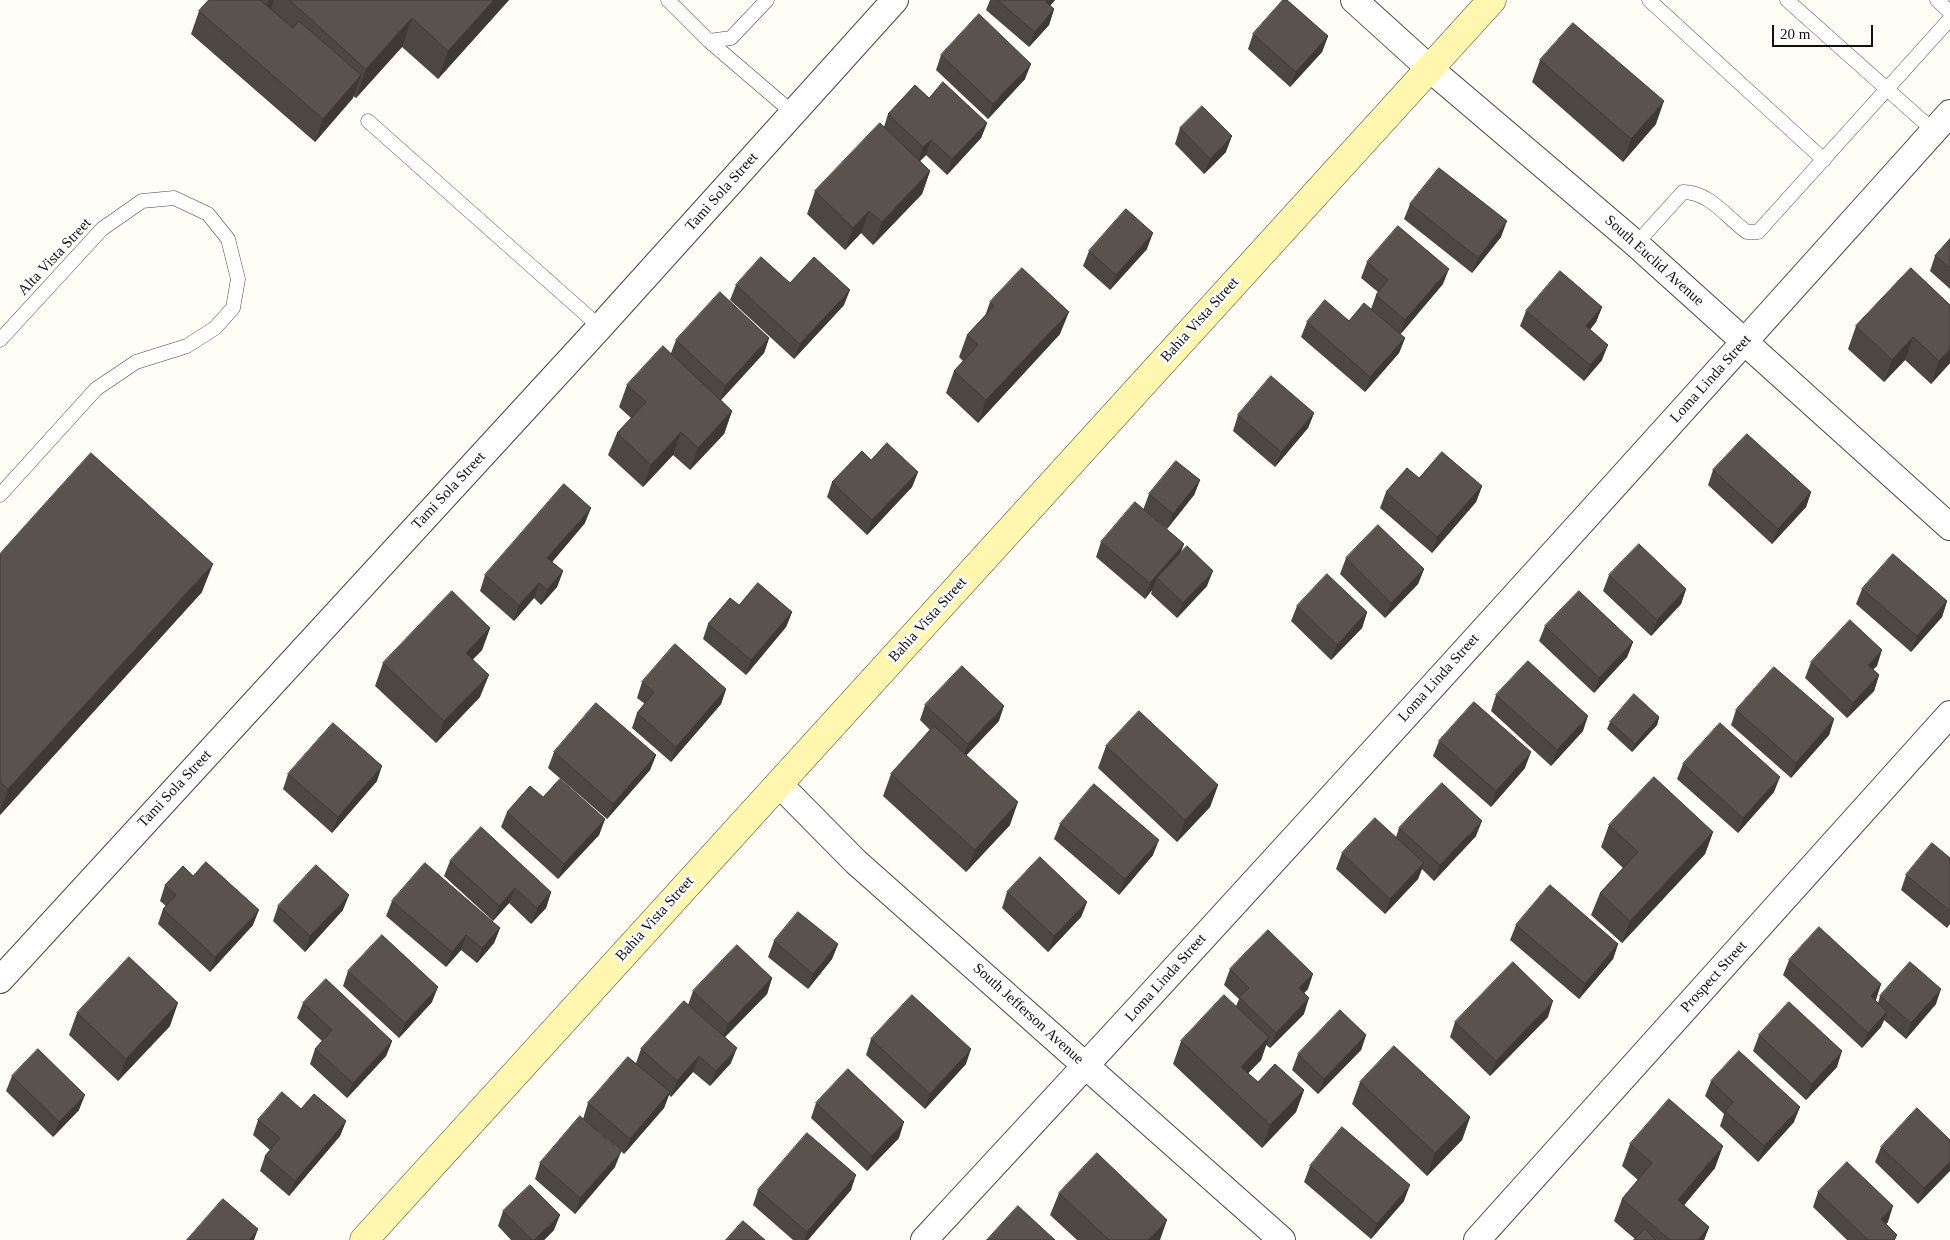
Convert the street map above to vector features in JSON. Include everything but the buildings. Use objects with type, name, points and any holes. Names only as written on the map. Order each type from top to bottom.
[{"type":"street","name":"Tami Sola Street","points":[[0,980],[600,327],[895,0]]},
{"type":"street","name":"South Euclid Avenue","points":[[1354,0],[1430,68],[1636,244],[1950,527]]},
{"type":"street","name":"Bahia Vista Street","points":[[364,1240],[1492,0]]},
{"type":"street","name":"Loma Linda Street","points":[[924,1240],[1086,1066],[1745,342],[1942,122]]},
{"type":"street","name":"Prospect Street","points":[[1478,1240],[1950,714]]},
{"type":"street","name":"South Jefferson Avenue","points":[[779,784],[856,862],[1282,1240]]},
{"type":"lane","points":[[668,0],[709,41],[793,113]]},
{"type":"lane","points":[[709,41],[732,38],[767,0]]},
{"type":"lane","points":[[1649,0],[1824,160]]},
{"type":"lane","points":[[1787,0],[1887,90],[1942,122]]},
{"type":"lane","points":[[1937,0],[1950,12]]},
{"type":"lane","points":[[1636,244],[1683,192],[1691,192],[1702,196],[1747,232],[1758,232],[1950,19]]},
{"type":"lane","points":[[368,121],[600,327]]},
{"type":"lane","name":"Alta Vista Street","points":[[0,340],[102,229],[142,201],[174,198],[208,214],[228,239],[238,279],[233,308],[215,328],[187,346],[136,362],[96,388],[0,495]]}]
